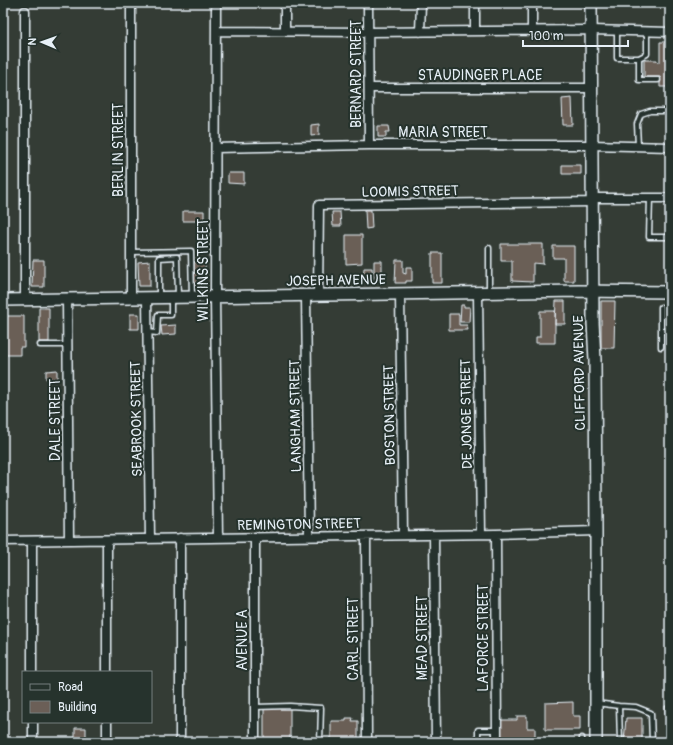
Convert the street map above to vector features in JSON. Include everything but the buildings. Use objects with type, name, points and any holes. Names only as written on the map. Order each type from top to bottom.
[{"type":"main road","name":"CLIFFORD AVENUE","points":[[590,3],[592,291],[595,360],[596,742]]},
{"type":"main road","name":"JOSEPH AVENUE","points":[[3,300],[592,291],[670,292]]},
{"type":"street","name":"BERLIN STREET","points":[[131,3],[131,298]]},
{"type":"street","name":"WILKINS STREET","points":[[216,3],[215,297],[218,538]]},
{"type":"street","points":[[285,3],[285,31]]},
{"type":"street","name":"BERNARD STREET","points":[[368,3],[369,145]]},
{"type":"street","points":[[420,32],[421,3]]},
{"type":"street","points":[[475,31],[476,3]]},
{"type":"street","points":[[532,3],[532,31]]},
{"type":"street","points":[[25,11],[25,300]]},
{"type":"street","points":[[216,31],[420,32],[591,30],[670,32]]},
{"type":"street","name":"STAUDINGER PLACE","points":[[369,88],[591,88]]},
{"type":"street","name":"MARIA STREET","points":[[216,148],[369,145],[591,145],[670,147]]},
{"type":"street","points":[[592,200],[670,198]]},
{"type":"street","name":"LOOMIS STREET","points":[[318,296],[319,205],[592,200]]},
{"type":"street","name":"DE JONGE STREET","points":[[478,293],[481,534]]},
{"type":"street","name":"BOSTON STREET","points":[[400,294],[403,535]]},
{"type":"street","name":"LANGHAM STREET","points":[[306,296],[309,536]]},
{"type":"street","name":"SEABROOK STREET","points":[[147,298],[150,539]]},
{"type":"street","name":"DALE STREET","points":[[67,299],[69,540]]},
{"type":"street","name":"REMINGTON STREET","points":[[3,541],[496,534],[596,531]]},
{"type":"street","name":"LAFORCE STREET","points":[[496,534],[497,742]]},
{"type":"street","name":"MEAD STREET","points":[[434,535],[436,742]]},
{"type":"street","name":"CARL STREET","points":[[366,536],[367,742]]},
{"type":"street","name":"AVENUE A","points":[[255,537],[255,742]]},
{"type":"street","points":[[180,538],[180,742]]},
{"type":"street","points":[[107,540],[107,671]]},
{"type":"street","points":[[32,541],[32,671]]},
{"type":"street","points":[[33,723],[33,742]]},
{"type":"street","points":[[107,723],[107,742]]},
{"type":"lane","points":[[617,31],[617,58],[639,58],[647,54],[648,31]]},
{"type":"lane","points":[[639,58],[639,80],[658,80]]},
{"type":"lane","points":[[638,147],[638,124],[641,114],[650,110],[670,111]]},
{"type":"lane","points":[[650,198],[649,237],[670,237]]},
{"type":"lane","points":[[489,248],[489,293]]},
{"type":"lane","points":[[131,252],[191,251],[192,297]]},
{"type":"lane","points":[[148,332],[158,332],[158,315],[171,315],[175,298],[177,257],[159,258],[160,298]]},
{"type":"lane","points":[[661,307],[661,347]]},
{"type":"lane","points":[[661,331],[670,331]]},
{"type":"lane","points":[[40,345],[67,345]]},
{"type":"lane","points":[[596,703],[636,707],[651,713],[652,742]]},
{"type":"lane","points":[[255,707],[290,706],[321,708],[320,742]]},
{"type":"lane","points":[[619,706],[620,742]]},
{"type":"lane","points":[[478,742],[478,730],[497,730]]}]
